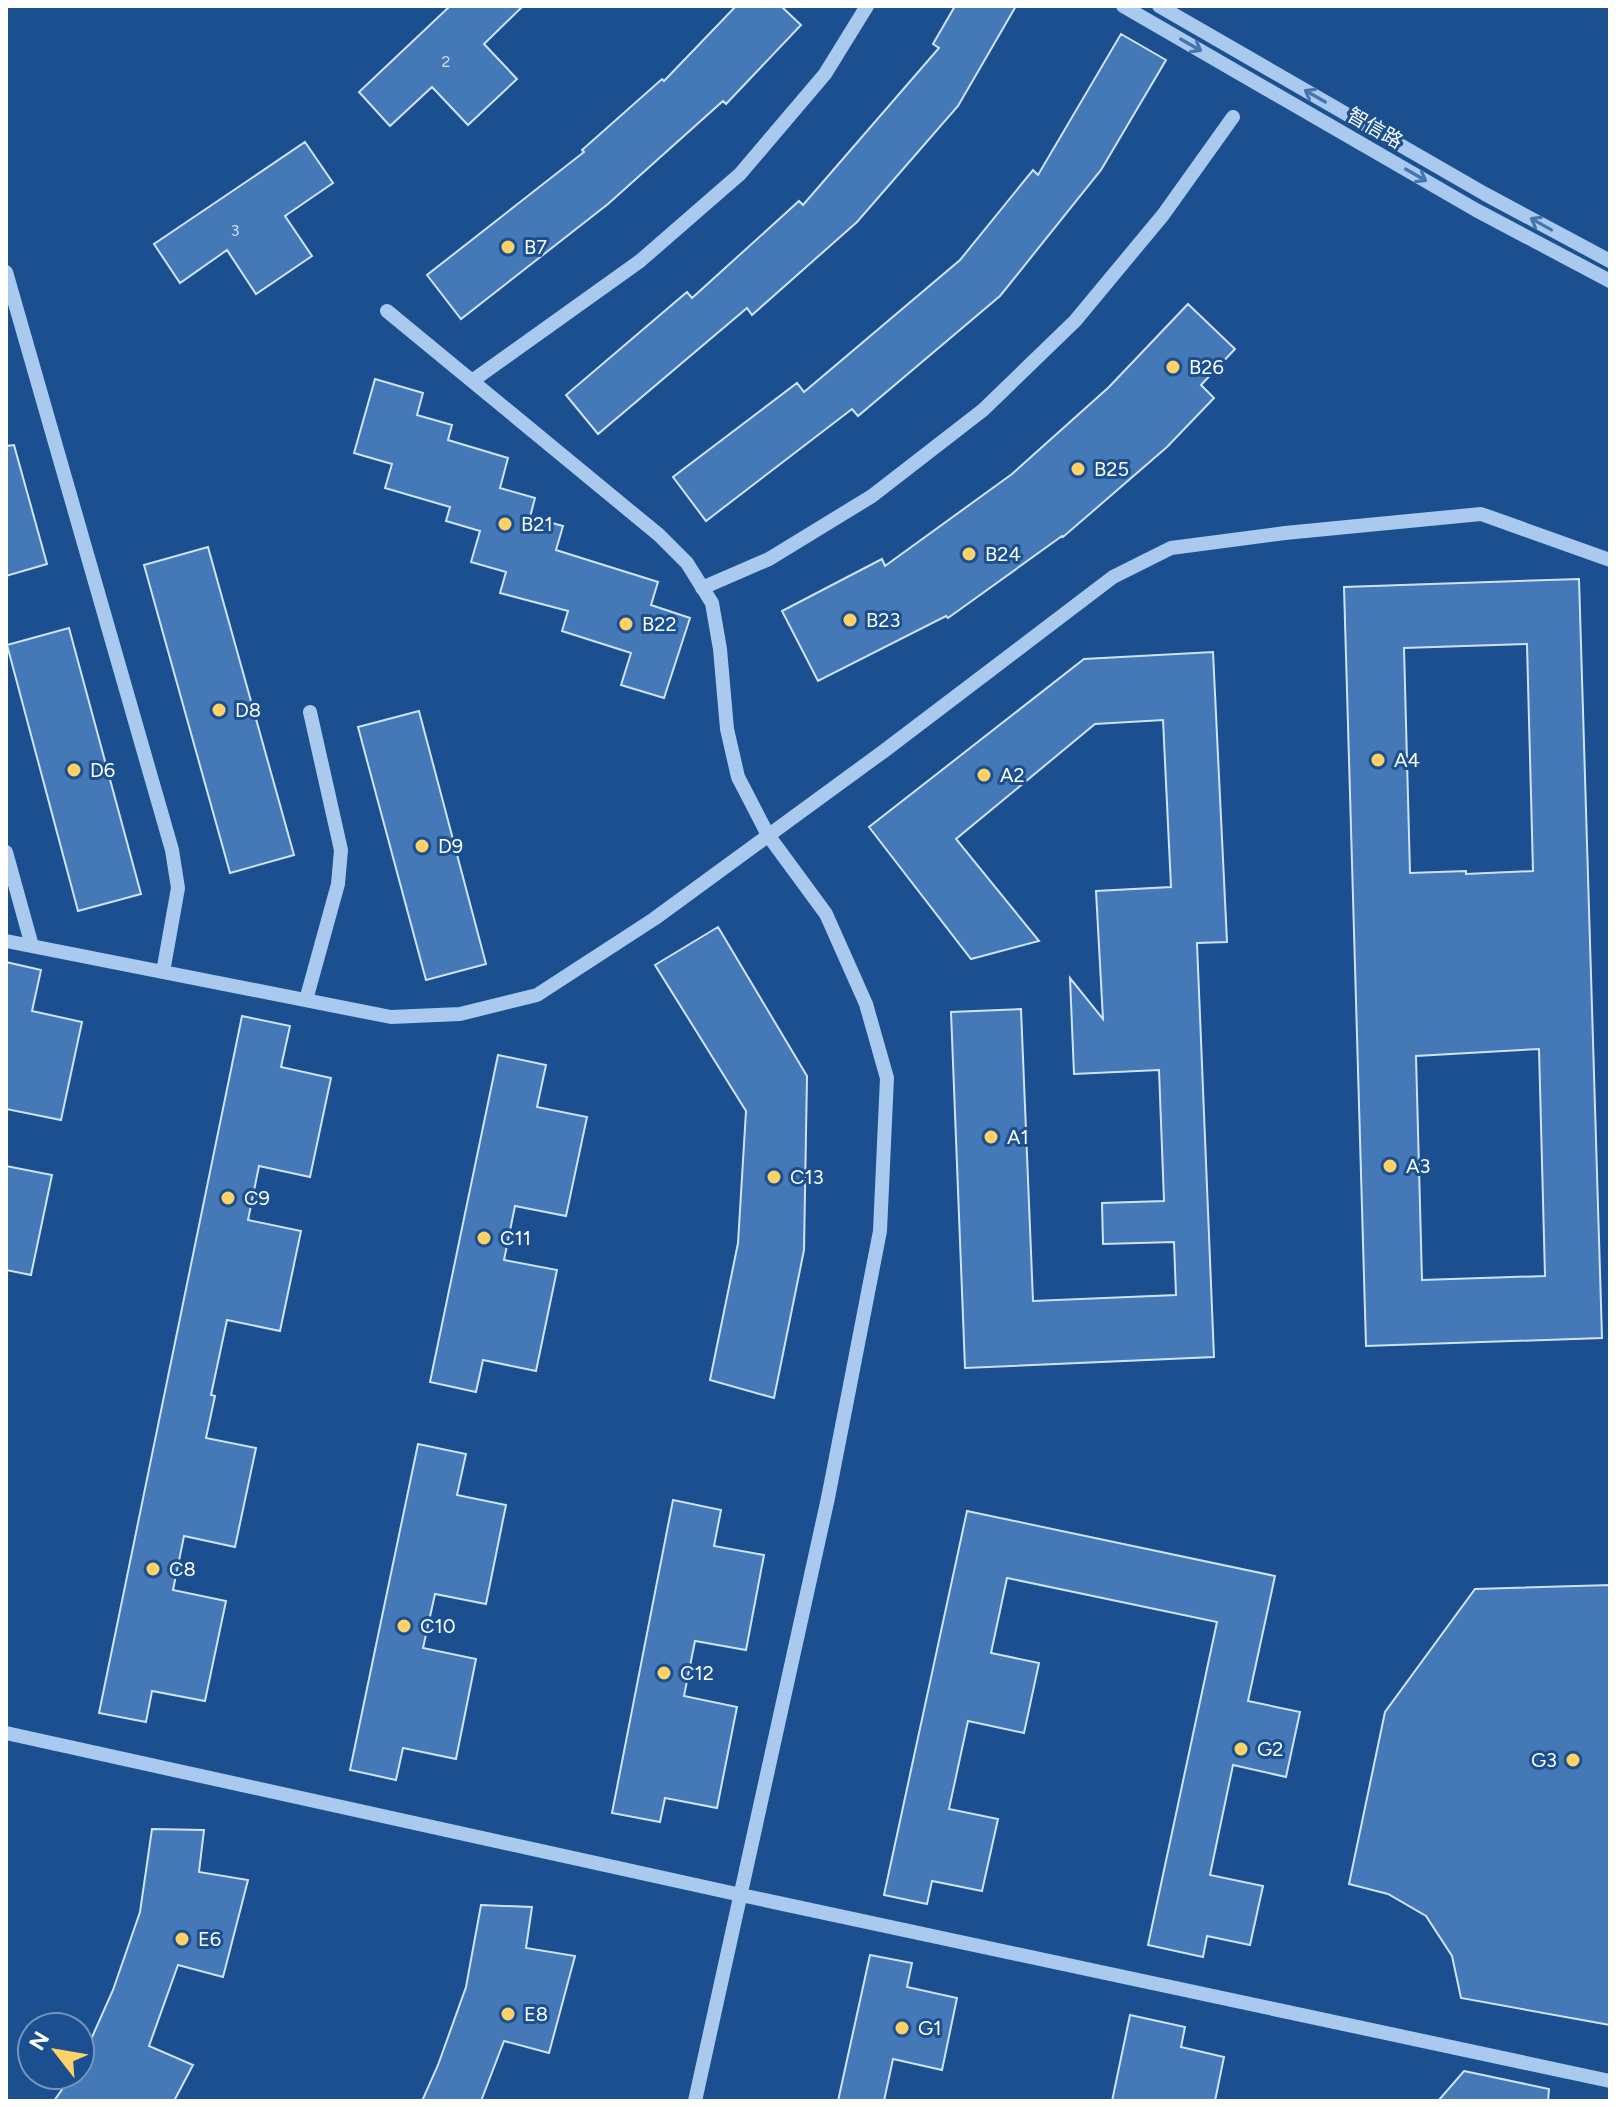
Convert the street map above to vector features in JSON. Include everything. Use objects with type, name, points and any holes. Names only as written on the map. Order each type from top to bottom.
[{"type":"street","points":[[472,381],[640,261],[740,174],[825,74],[867,6]]},
{"type":"street","name":"智信路","points":[[1123,6],[1476,210],[1610,281]]},
{"type":"street","name":"智信路","points":[[1159,6],[1485,194],[1610,261]]},
{"type":"street","points":[[702,588],[769,559],[872,496],[983,410],[1075,321],[1163,215],[1233,117]]},
{"type":"street","points":[[6,272],[172,850],[178,888],[163,972]]},
{"type":"street","points":[[387,311],[659,535],[687,563],[712,603],[720,649],[727,729],[738,777],[768,835],[826,914],[866,1004],[887,1078],[880,1231],[825,1513],[695,2101]]},
{"type":"street","points":[[6,941],[391,1017],[460,1014],[537,995],[654,919],[1113,577],[1171,548],[1285,533],[1481,514],[1610,560]]},
{"type":"street","points":[[306,1000],[338,884],[341,850],[310,712]]},
{"type":"street","points":[[6,852],[32,946]]},
{"type":"street","points":[[6,1733],[741,1895],[1610,2081]]},
{"type":"building","points":[[450,6],[523,6],[484,44],[517,79],[468,125],[432,87],[390,126],[359,92]]},
{"type":"building","points":[[736,6],[781,6],[801,25],[726,104],[723,101],[608,204],[461,319],[427,275],[584,152],[582,150],[662,79],[664,81]]},
{"type":"building","points":[[955,6],[1016,6],[958,106],[857,222],[752,315],[747,308],[598,434],[566,395],[687,292],[692,298],[799,201],[803,205],[939,48],[933,44]]},
{"type":"building","points":[[1121,34],[1166,60],[1101,170],[1000,296],[858,416],[852,409],[706,521],[673,477],[797,383],[804,392],[960,260],[1033,170],[1038,175]]},
{"type":"building","points":[[305,142],[333,183],[285,216],[312,256],[256,294],[227,250],[180,283],[154,244]]},
{"type":"building","points":[[1188,304],[1235,349],[1201,385],[1214,398],[1167,447],[1063,537],[948,618],[946,616],[818,681],[782,611],[882,559],[885,566],[1012,474],[1109,387]]},
{"type":"building","points":[[375,379],[423,393],[417,415],[452,425],[448,440],[508,458],[500,488],[535,498],[530,517],[563,526],[556,550],[658,582],[651,605],[690,618],[664,698],[621,685],[631,653],[562,631],[568,611],[500,593],[506,572],[471,562],[480,531],[446,521],[450,507],[385,488],[392,464],[354,453]]},
{"type":"building","points":[[14,445],[47,564],[6,576],[6,446]]},
{"type":"building","name":"D8","points":[[208,547],[294,855],[230,873],[144,565]]},
{"type":"building","points":[[1579,579],[1602,1338],[1366,1346],[1344,587]],"holes":[[[1527,644],[1533,871],[1410,873],[1404,648]],[[1539,1049],[1545,1276],[1422,1280],[1416,1056]]]},
{"type":"building","name":"D6","points":[[69,628],[141,894],[78,911],[7,645]]},
{"type":"building","points":[[1213,652],[1227,942],[1197,943],[1214,1357],[965,1368],[951,1012],[1021,1009],[1033,1301],[1176,1295],[1174,1242],[1103,1244],[1102,1203],[1164,1201],[1159,1070],[1074,1074],[1070,978],[1103,1019],[1096,891],[1171,887],[1163,720],[1095,724],[956,839],[1039,941],[971,959],[869,827],[1084,659]]},
{"type":"building","name":"D9","points":[[419,711],[486,964],[426,980],[358,727]]},
{"type":"building","name":"C13","points":[[718,927],[807,1076],[804,1250],[774,1398],[710,1380],[738,1243],[746,1111],[655,965]]},
{"type":"building","points":[[6,962],[41,970],[32,1011],[82,1022],[61,1120],[6,1109]]},
{"type":"building","points":[[242,1016],[290,1026],[281,1067],[331,1078],[310,1177],[259,1166],[248,1220],[301,1231],[280,1331],[227,1320],[211,1395],[215,1396],[206,1438],[256,1448],[235,1547],[184,1536],[173,1590],[226,1601],[205,1701],[152,1691],[146,1722],[99,1713]]},
{"type":"building","name":"C11","points":[[498,1055],[546,1065],[537,1107],[587,1117],[566,1216],[515,1206],[504,1260],[557,1270],[536,1371],[483,1360],[476,1392],[430,1382]]},
{"type":"building","points":[[6,1166],[52,1175],[31,1275],[6,1270]]},
{"type":"building","name":"C10","points":[[418,1444],[466,1454],[457,1495],[506,1505],[486,1604],[435,1594],[423,1648],[476,1659],[456,1759],[403,1748],[396,1780],[350,1770]]},
{"type":"building","name":"C12","points":[[673,1500],[721,1510],[714,1546],[764,1555],[746,1650],[695,1641],[684,1696],[737,1707],[717,1808],[665,1798],[660,1822],[612,1813]]},
{"type":"building","name":"G2","points":[[967,1511],[1275,1576],[1248,1701],[1300,1712],[1286,1777],[1233,1765],[1210,1875],[1263,1886],[1250,1945],[1207,1936],[1203,1957],[1148,1945],[1217,1622],[1007,1578],[991,1653],[1039,1663],[1024,1733],[968,1721],[949,1809],[998,1819],[982,1891],[932,1881],[927,1904],[884,1895]]},
{"type":"building","points":[[1610,1585],[1610,2025],[1461,1998],[1452,1956],[1426,1916],[1388,1894],[1349,1884],[1385,1712],[1475,1589]]},
{"type":"building","name":"E6","points":[[152,1829],[204,1830],[199,1872],[248,1880],[223,1977],[178,1965],[149,2046],[193,2065],[174,2101],[54,2101],[61,2091],[96,2091],[96,2028],[140,1912]]},
{"type":"building","name":"E8","points":[[481,1905],[532,1907],[526,1948],[575,1956],[549,2053],[504,2041],[481,2101],[422,2101],[466,1987]]},
{"type":"building","name":"G1","points":[[870,1955],[912,1963],[907,1987],[957,1998],[942,2070],[893,2059],[884,2101],[838,2101]]},
{"type":"building","points":[[1130,2015],[1185,2027],[1181,2047],[1224,2057],[1215,2101],[1112,2101]]},
{"type":"building","points":[[1464,2071],[1549,2089],[1548,2101],[1438,2101]]},
{"type":"place","name":"B7","points":[[508,247]]},
{"type":"place","name":"B26","points":[[1173,367]]},
{"type":"place","name":"B25","points":[[1078,469]]},
{"type":"place","name":"B21","points":[[505,524]]},
{"type":"place","name":"B24","points":[[969,554]]},
{"type":"place","name":"B23","points":[[850,620]]},
{"type":"place","name":"B22","points":[[626,624]]},
{"type":"place","name":"D8","points":[[219,710]]},
{"type":"place","name":"A4","points":[[1378,760]]},
{"type":"place","name":"D6","points":[[74,770]]},
{"type":"place","name":"A2","points":[[984,775]]},
{"type":"place","name":"D9","points":[[422,846]]},
{"type":"place","name":"A1","points":[[991,1137]]},
{"type":"place","name":"A3","points":[[1390,1166]]},
{"type":"place","name":"C13","points":[[774,1177]]},
{"type":"place","name":"C9","points":[[228,1198]]},
{"type":"place","name":"C11","points":[[484,1238]]},
{"type":"place","name":"C8","points":[[153,1569]]},
{"type":"place","name":"C10","points":[[404,1626]]},
{"type":"place","name":"C12","points":[[664,1673]]},
{"type":"place","name":"G2","points":[[1241,1749]]},
{"type":"place","name":"G3","points":[[1573,1760]]},
{"type":"place","name":"E6","points":[[182,1939]]},
{"type":"place","name":"E8","points":[[508,2014]]},
{"type":"place","name":"G1","points":[[902,2028]]}]
